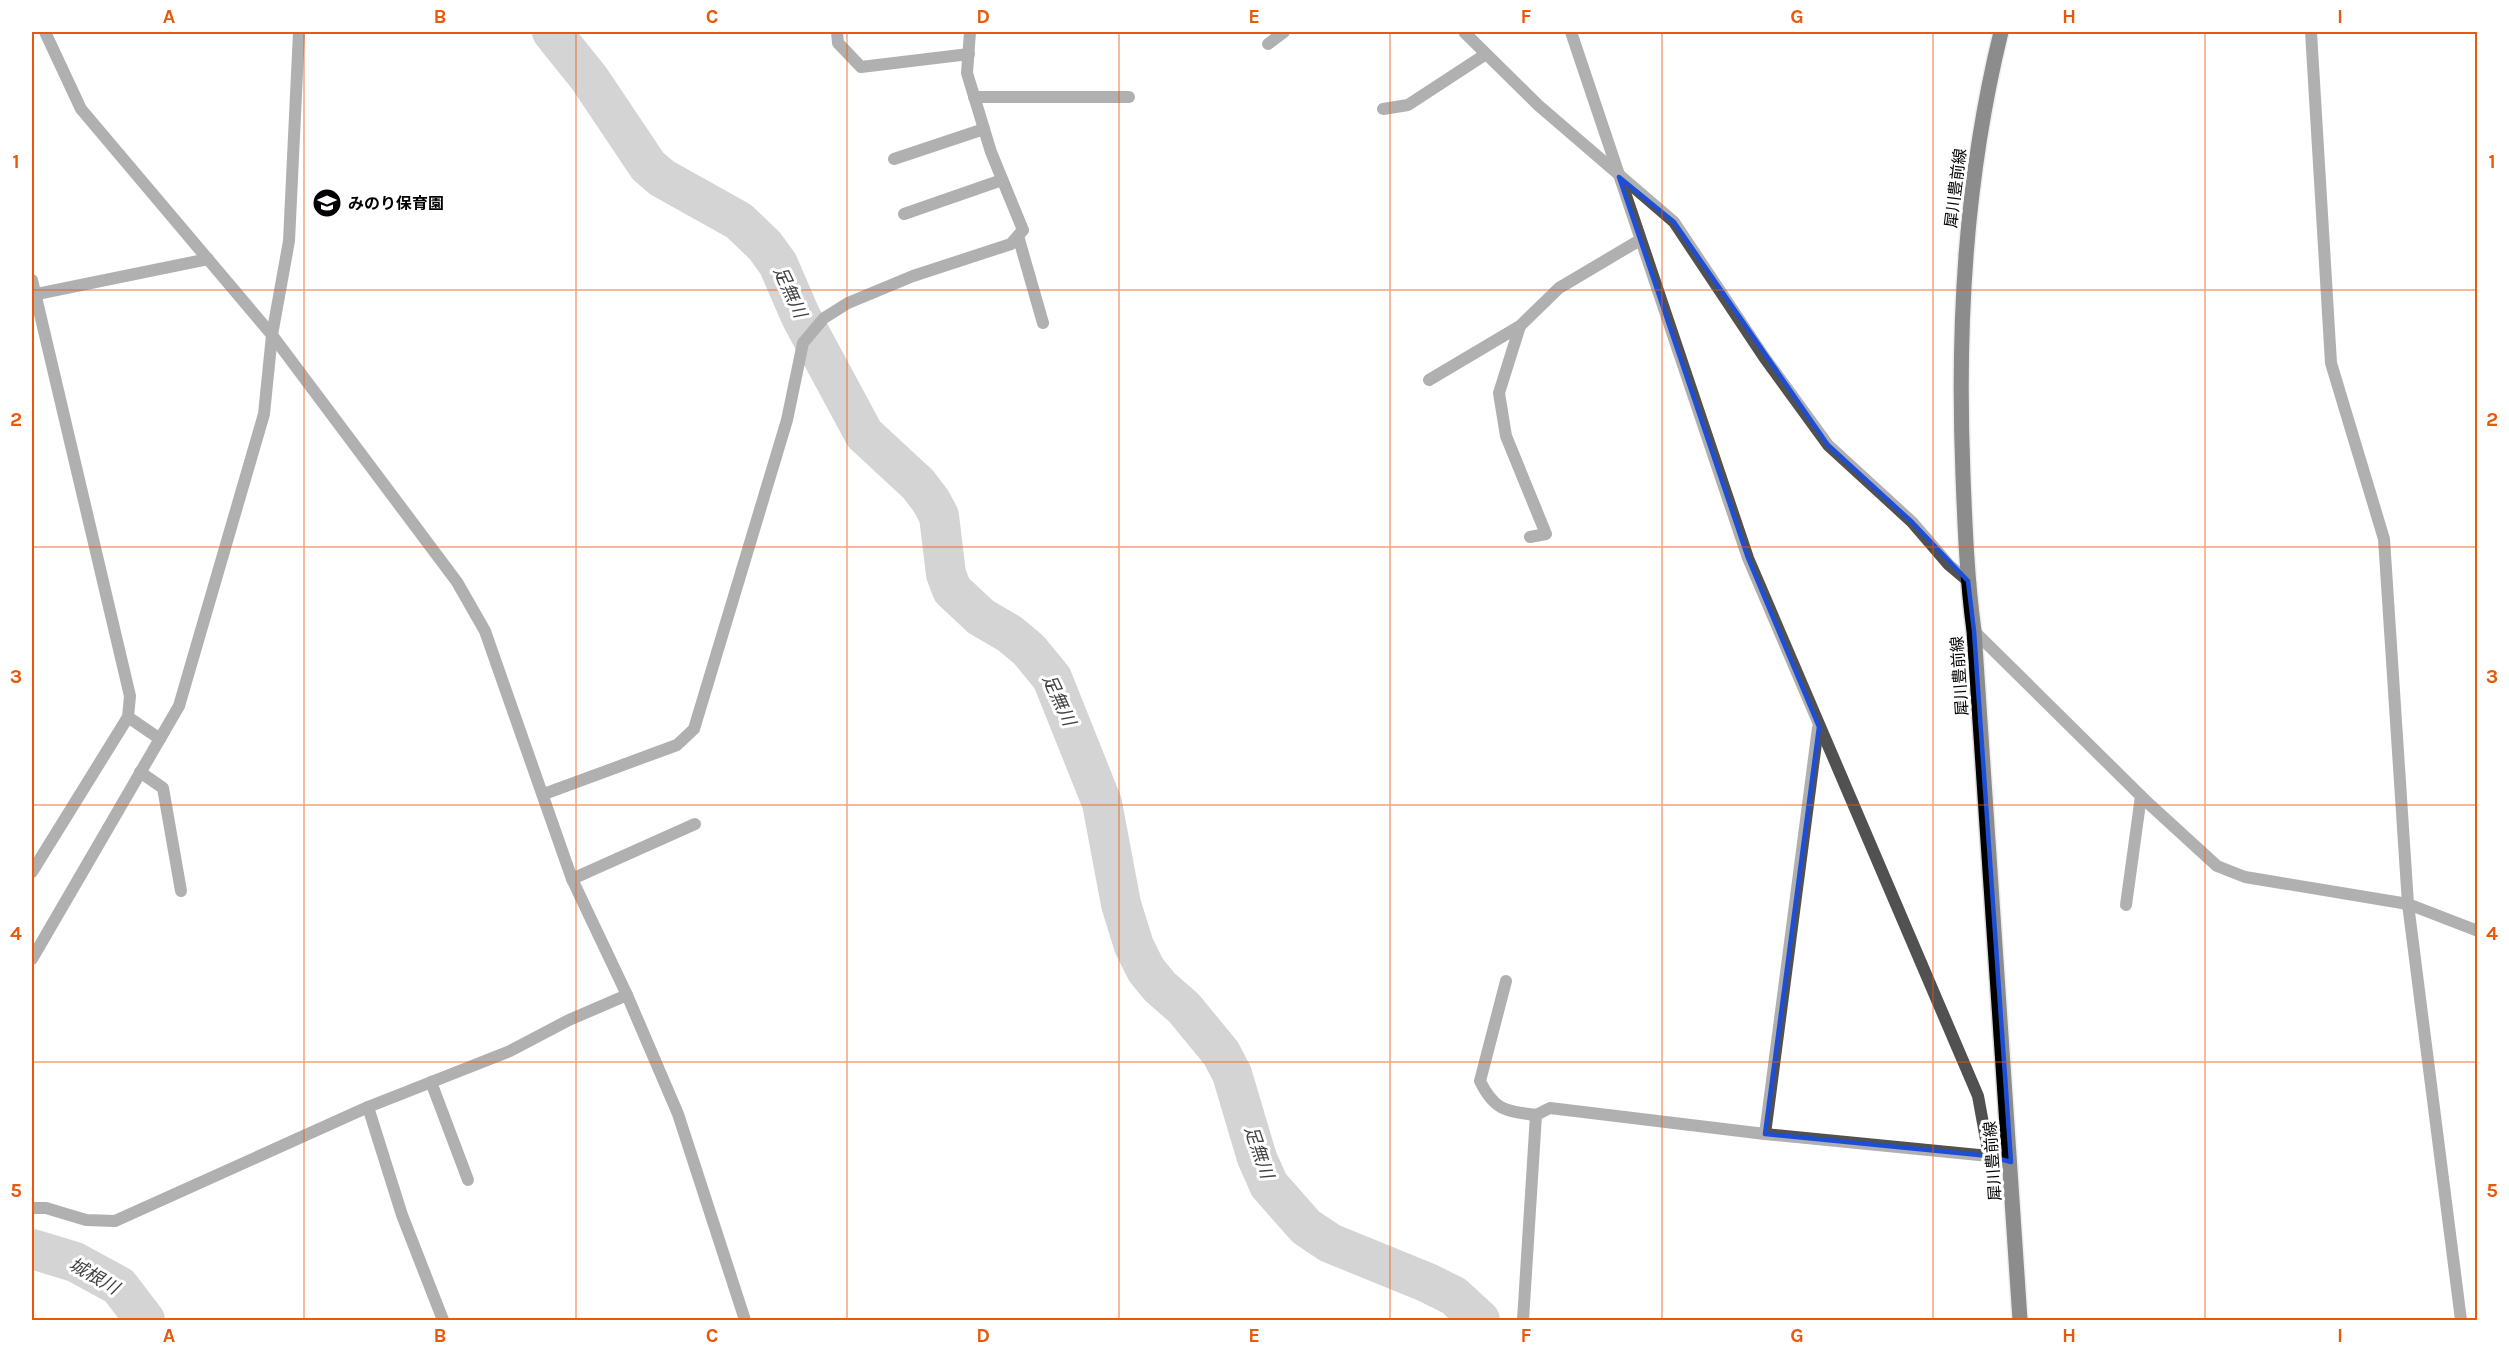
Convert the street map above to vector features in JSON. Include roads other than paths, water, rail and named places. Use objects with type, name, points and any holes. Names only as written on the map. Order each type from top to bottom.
[{"type":"main road","name":"犀川豊前線","points":[[2001,32],[1986,93],[1962,287],[1960,392],[1968,581],[1974,631],[2020,1320]]},
{"type":"street","points":[[45,32],[81,109],[272,335],[457,582],[485,631],[572,879],[627,996],[678,1114],[745,1320]]},
{"type":"street","points":[[32,959],[178,706],[264,414],[272,335],[289,241],[299,32]]},
{"type":"street","points":[[837,32],[838,43],[861,67],[969,54]]},
{"type":"street","points":[[544,794],[677,746],[694,729],[787,420],[803,343],[824,318],[848,303],[913,276],[1011,244],[1023,230],[1002,180],[967,73],[970,32]]},
{"type":"street","points":[[1268,44],[1284,32]]},
{"type":"street","points":[[1464,32],[1538,105],[1674,222],[1764,357],[1828,445],[1912,522],[1949,566],[1968,581]]},
{"type":"street","points":[[1571,32],[1748,558],[1977,1096],[1989,1156]]},
{"type":"street","points":[[2311,32],[2331,363],[2384,539],[2408,904],[2446,1186],[2461,1320]]},
{"type":"street","points":[[1383,109],[1408,105],[1486,54]]},
{"type":"street","points":[[974,97],[1129,97]]},
{"type":"street","points":[[894,159],[984,129]]},
{"type":"street","points":[[903,214],[1002,180]]},
{"type":"street","points":[[1018,236],[1043,323]]},
{"type":"street","points":[[1429,380],[1520,326],[1559,288],[1640,240]]},
{"type":"street","points":[[34,295],[208,260]]},
{"type":"street","points":[[32,280],[130,696],[128,717],[32,872]]},
{"type":"street","points":[[1520,326],[1499,393],[1506,436],[1546,534],[1530,537]]},
{"type":"street","points":[[1974,631],[2141,796],[2217,866],[2246,878],[2408,904],[2478,931]]},
{"type":"street","points":[[128,717],[159,739]]},
{"type":"street","points":[[1765,1134],[1819,727]]},
{"type":"street","points":[[140,772],[163,788],[181,891]]},
{"type":"street","points":[[2126,905],[2141,796]]},
{"type":"street","points":[[572,879],[695,824]]},
{"type":"street","points":[[1506,981],[1480,1081],[1489,1099],[1504,1110],[1536,1115],[1550,1108],[1765,1134],[1989,1156],[2010,1162]]},
{"type":"street","points":[[32,1208],[46,1208],[86,1220],[115,1221],[368,1107],[510,1052],[569,1020],[627,996]]},
{"type":"street","points":[[431,1082],[468,1180]]},
{"type":"street","points":[[368,1107],[402,1215],[443,1320]]},
{"type":"street","points":[[1523,1320],[1536,1115]]},
{"type":"waterway","name":"足無川","points":[[552,32],[589,78],[648,166],[662,178],[739,221],[765,246],[778,264],[801,317],[864,434],[918,484],[931,501],[939,516],[946,574],[952,590],[981,617],[1010,634],[1029,650],[1052,678],[1102,803],[1121,904],[1134,946],[1146,970],[1160,987],[1184,1008],[1221,1053],[1232,1074],[1257,1158],[1269,1185],[1306,1227],[1330,1243],[1454,1296],[1480,1320]]},
{"type":"waterway","name":"城根川","points":[[32,1249],[75,1262],[119,1286],[145,1320]]},
{"type":"place","name":"みのり保育園","points":[[327,203]]}]
